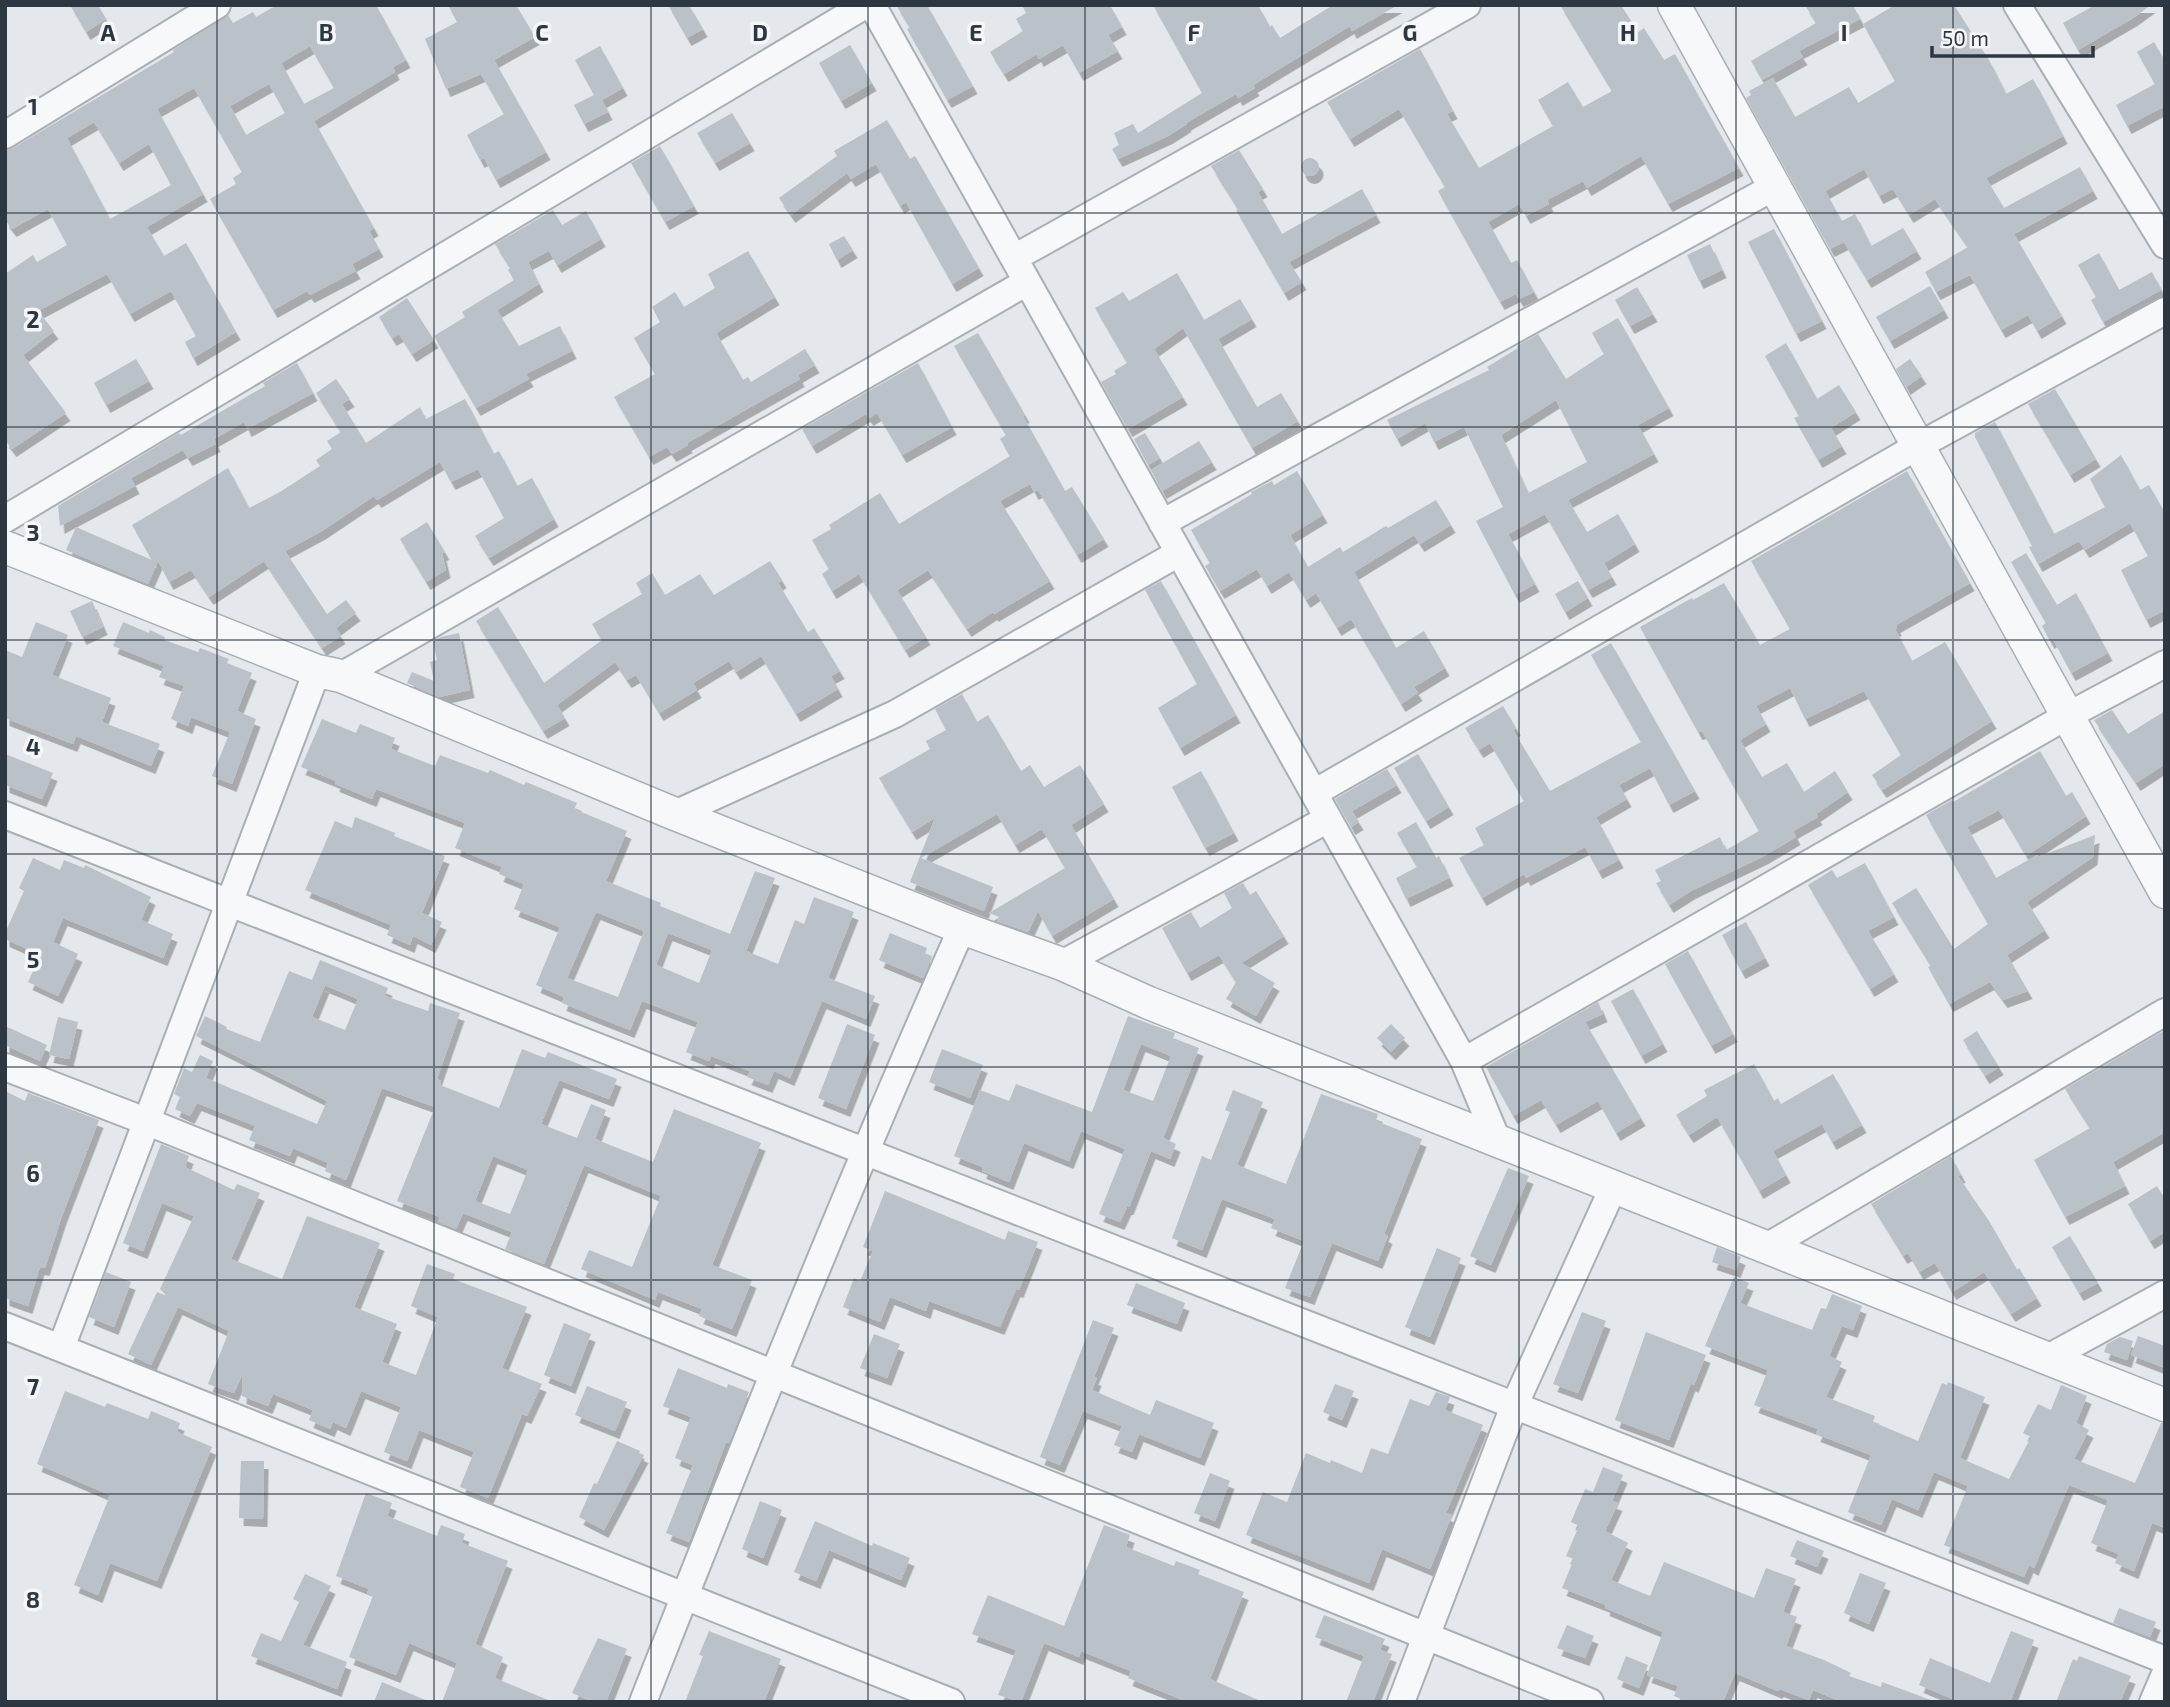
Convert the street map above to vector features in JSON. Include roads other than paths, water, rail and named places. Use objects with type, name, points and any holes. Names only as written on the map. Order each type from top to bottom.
[{"type":"street","points":[[5,135],[217,5]]},
{"type":"street","points":[[5,519],[865,5]]},
{"type":"street","points":[[872,5],[1464,1061],[1498,1142]]},
{"type":"street","points":[[1014,258],[1467,5]]},
{"type":"street","points":[[1674,5],[2165,892]]},
{"type":"street","points":[[2017,5],[2165,245]]},
{"type":"street","points":[[1162,523],[1774,187]]},
{"type":"street","points":[[61,1348],[231,902],[329,673],[1027,282]]},
{"type":"street","points":[[1314,793],[1918,446],[2165,311]]},
{"type":"street","points":[[5,547],[329,673],[962,928],[1062,964],[1149,1003],[2165,1405]]},
{"type":"street","points":[[675,814],[895,714],[1179,553]]},
{"type":"street","points":[[1464,1061],[2067,716],[2165,664]]},
{"type":"street","points":[[5,816],[231,902],[2165,1660]]},
{"type":"street","points":[[1062,964],[1328,819]]},
{"type":"street","points":[[643,1702],[775,1373],[962,928]]},
{"type":"street","points":[[1765,1248],[2165,1012]]},
{"type":"street","points":[[5,1067],[149,1122],[1590,1702]]},
{"type":"street","points":[[1401,1702],[1514,1406],[1613,1188]]},
{"type":"street","points":[[2048,1358],[2165,1294]]},
{"type":"street","points":[[5,1326],[951,1702]]},
{"type":"street","points":[[2153,1702],[2165,1674]]}]
